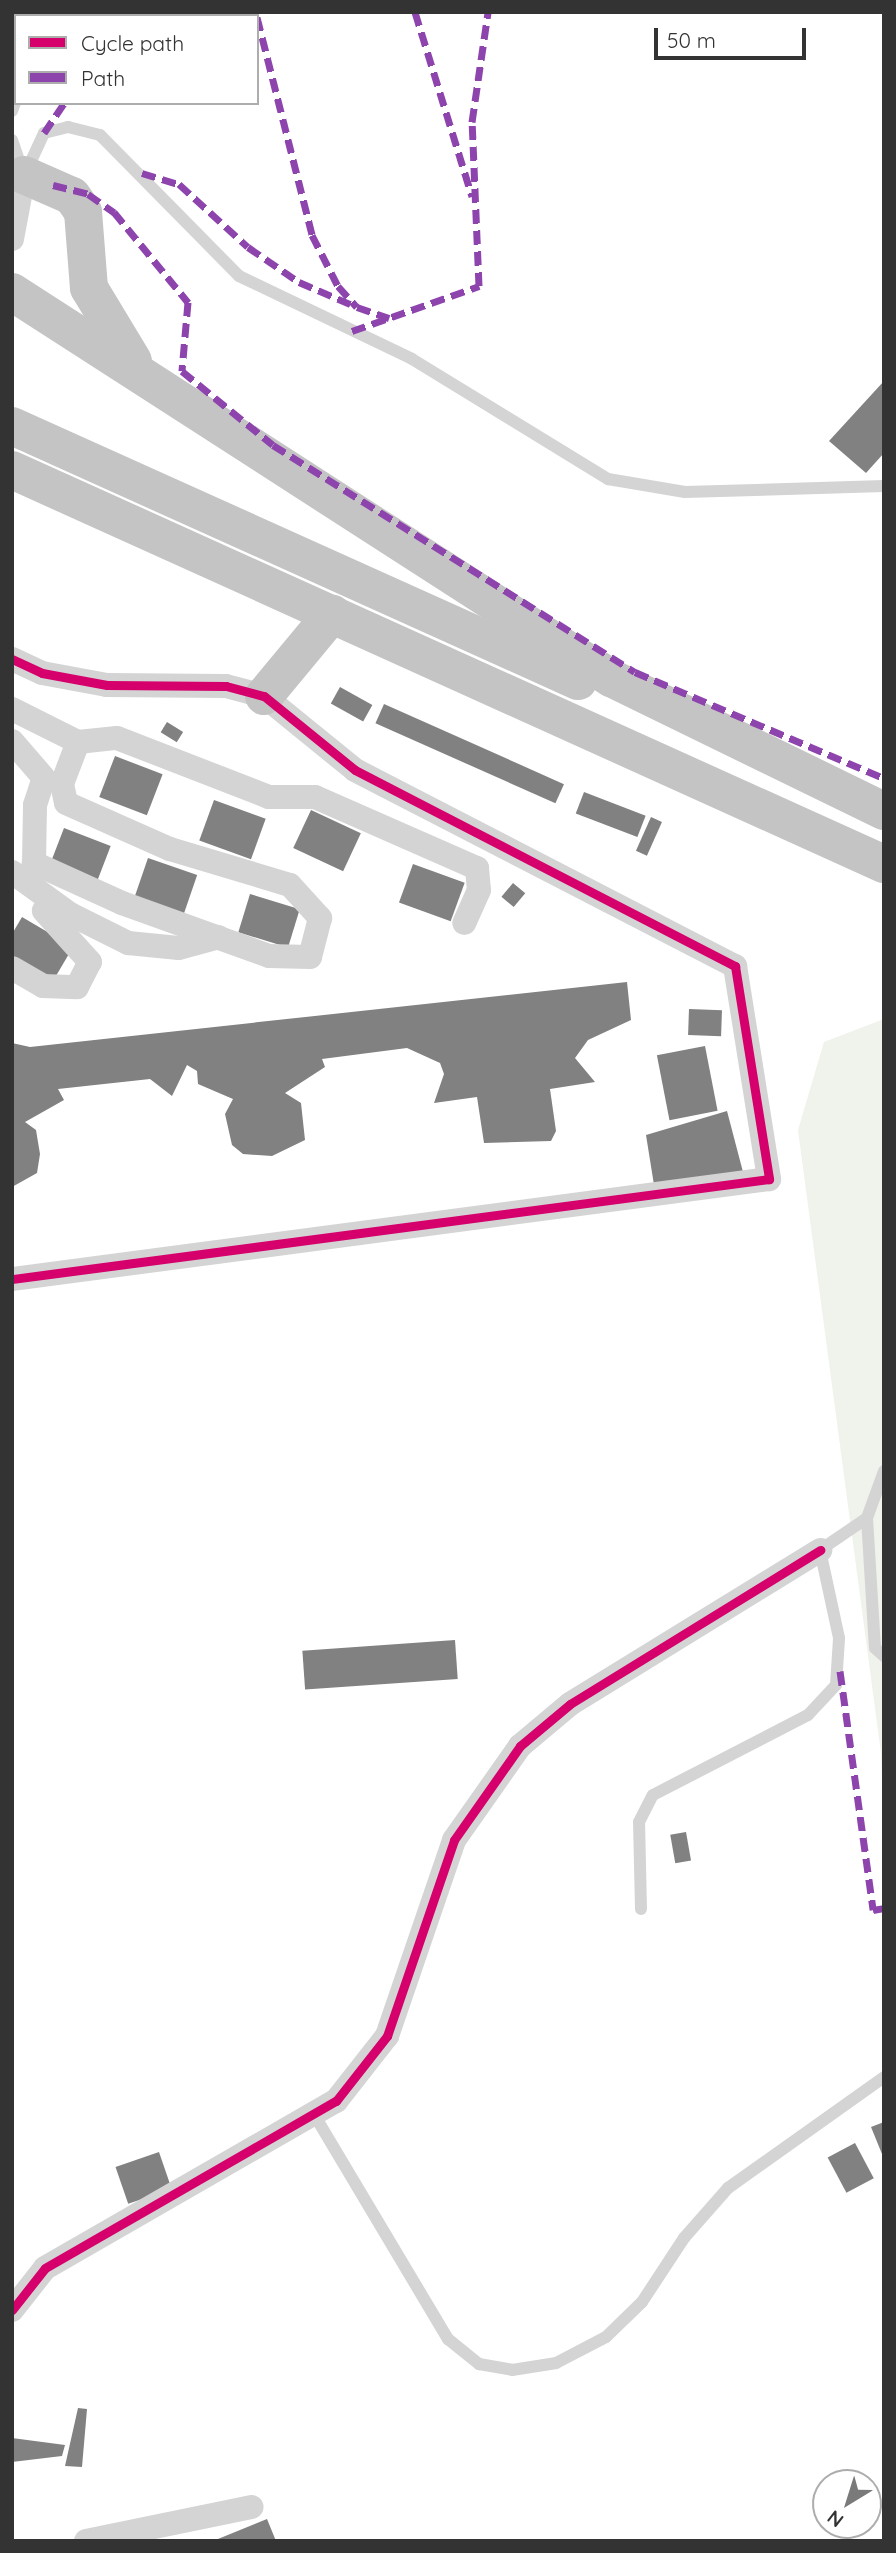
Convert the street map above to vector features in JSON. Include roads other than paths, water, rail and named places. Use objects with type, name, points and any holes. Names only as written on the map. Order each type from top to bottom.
[{"type":"highway","points":[[18,174],[72,196],[83,212],[89,288],[107,327],[147,379]]},
{"type":"highway","points":[[24,300],[611,678],[884,811]]},
{"type":"highway","points":[[19,429],[884,818]]},
{"type":"highway","points":[[15,471],[884,864]]},
{"type":"highway","points":[[264,696],[332,614]]},
{"type":"street","points":[[12,239],[18,174]]},
{"type":"street","points":[[12,659],[42,673],[107,685],[226,686],[264,696],[355,770],[735,966],[769,1180],[12,1279]]},
{"type":"street","points":[[12,709],[78,742],[117,738],[269,797],[315,797],[477,868],[479,890],[464,923]]},
{"type":"street","points":[[12,741],[44,778],[35,805],[34,863],[122,903],[269,956],[310,957],[320,918],[290,885],[170,849],[66,803],[62,785],[78,742]]},
{"type":"street","points":[[12,872],[70,914],[128,943],[179,948],[219,937]]},
{"type":"street","points":[[12,887],[59,920],[90,962],[78,987],[43,986],[12,968]]},
{"type":"street","points":[[14,2299],[60,2258],[315,2116],[374,2059],[454,1840],[520,1745],[570,1704],[820,1550]]},
{"type":"street","points":[[86,2541],[172,2532],[252,2507]]},
{"type":"lane","points":[[18,174],[44,133],[68,127],[100,135],[239,276],[412,359],[608,480],[671,492],[884,486]]},
{"type":"lane","points":[[12,140],[18,174]]},
{"type":"lane","points":[[884,1471],[867,1518],[874,1648],[884,1656]]},
{"type":"lane","points":[[641,1909],[639,1822],[653,1795],[808,1715],[836,1685],[839,1638],[820,1550],[867,1518]]},
{"type":"lane","points":[[315,2116],[448,2339],[479,2364],[512,2370],[556,2363],[606,2337],[642,2302],[684,2238],[728,2188],[884,2077]]}]
